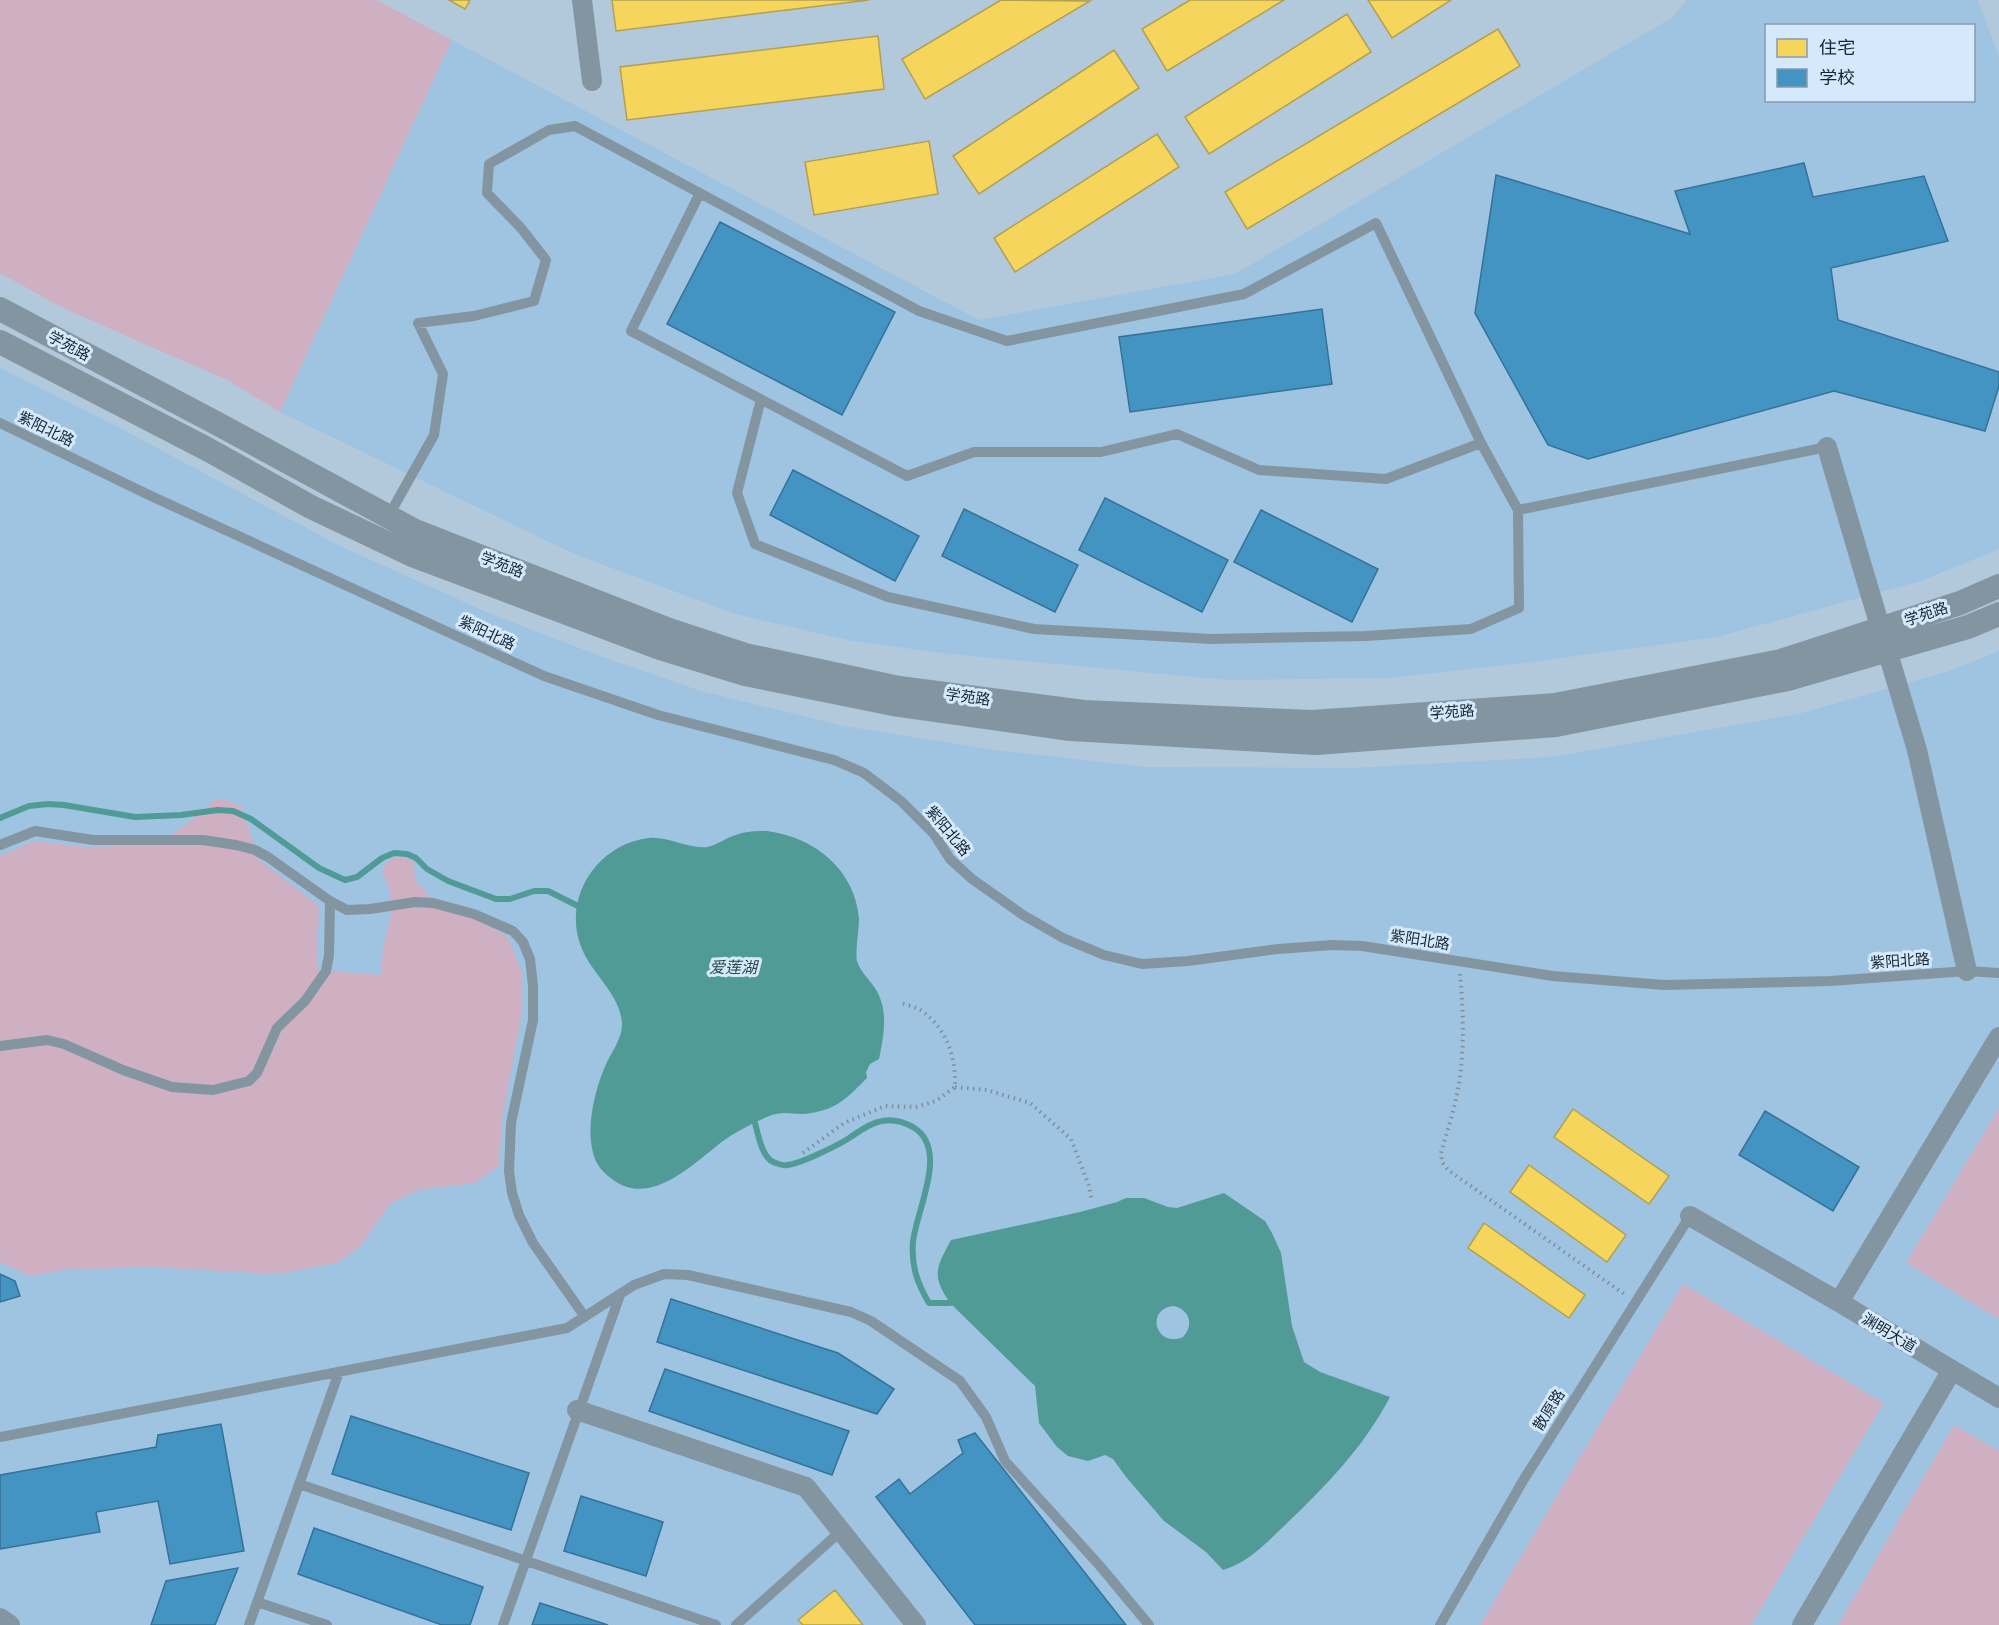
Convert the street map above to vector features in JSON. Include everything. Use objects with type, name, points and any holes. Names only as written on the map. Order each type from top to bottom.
[{"type":"street","points":[[582,0],[592,81]]},
{"type":"street","name":"学苑路","points":[[0,309],[415,531],[669,630],[745,655],[899,688],[1084,712],[1312,723],[1555,705],[1781,661],[1960,603],[1999,586]]},
{"type":"street","name":"学苑路","points":[[0,342],[207,449],[311,507],[412,555],[660,648],[745,674],[893,704],[1070,729],[1316,743],[1556,725],[1788,679],[1968,627],[1999,614]]},
{"type":"street","points":[[1827,447],[1917,750],[1967,971]]},
{"type":"street","points":[[1839,1302],[1999,1037]]},
{"type":"street","name":"渊明大道","points":[[1690,1216],[1999,1398]]},
{"type":"street","points":[[1802,1625],[1952,1370]]},
{"type":"street","points":[[577,1410],[807,1488],[916,1625]]},
{"type":"street","points":[[0,1618],[10,1625]]},
{"type":"lane","points":[[388,517],[434,435],[443,374],[418,323],[474,316],[534,301],[546,260],[521,228],[487,194],[489,164],[549,130],[575,126],[920,311],[1007,341],[1244,294],[1376,223],[1480,443],[1518,510],[1520,608],[1471,629],[1366,636],[1212,639],[1034,629],[888,597],[755,544],[737,493],[761,399]]},
{"type":"lane","points":[[700,193],[631,331],[907,476],[974,452],[1101,452],[1177,434],[1259,470],[1386,479],[1480,443]]},
{"type":"lane","name":"紫阳北路","points":[[0,423],[151,496],[544,676],[658,715],[834,760],[864,773],[901,801],[934,834],[950,860],[972,879],[1033,921],[1063,938],[1104,955],[1142,964],[1188,961],[1278,949],[1362,946],[1553,976],[1664,986],[1830,981],[1967,971],[1999,973]]},
{"type":"lane","points":[[1518,510],[1827,447]]},
{"type":"lane","points":[[0,846],[35,831],[93,840],[203,840],[236,845],[255,850],[268,857],[330,901],[348,910],[415,902],[452,906],[499,923],[513,931],[523,942],[530,959],[533,1020],[511,1123],[509,1171],[512,1193],[519,1215],[533,1243],[585,1317]]},
{"type":"lane","points":[[0,1046],[47,1040],[64,1044],[123,1070],[172,1087],[213,1090],[249,1081],[257,1073],[277,1028],[305,1001],[326,971],[329,955],[330,901]]},
{"type":"lane","name":"散原路","points":[[1440,1625],[1524,1479],[1690,1216]]},
{"type":"lane","points":[[0,1437],[567,1328],[634,1285],[664,1274],[688,1275],[851,1312],[871,1321],[960,1381],[986,1417],[1005,1461],[1100,1566],[1149,1625]]},
{"type":"lane","points":[[503,1625],[577,1410],[620,1295]]},
{"type":"lane","points":[[249,1625],[339,1372]]},
{"type":"lane","points":[[299,1484],[716,1625]]},
{"type":"lane","points":[[736,1625],[841,1531]]},
{"type":"lane","points":[[257,1602],[327,1625]]},
{"type":"path","points":[[1459,962],[1463,1007],[1460,1074],[1442,1153],[1442,1162],[1448,1170],[1636,1302]]},
{"type":"path","points":[[899,1002],[921,1010],[938,1027],[952,1050],[956,1068],[956,1087]]},
{"type":"path","points":[[803,1153],[844,1123],[885,1106],[916,1107],[936,1101],[956,1087],[987,1090],[1030,1103],[1071,1139],[1089,1186],[1092,1202]]},
{"type":"shaded area","points":[[0,0],[376,0],[452,40],[280,412],[227,380],[65,309],[0,273]]},
{"type":"shaded area","points":[[1686,0],[1978,0],[1999,57],[1999,549],[1921,581],[1717,637],[1389,678],[1227,680],[950,654],[852,641],[735,614],[574,554],[280,412],[452,40],[979,320],[1235,274],[1673,17]]},
{"type":"shaded area","points":[[0,368],[118,427],[340,546],[491,614],[600,656],[701,691],[844,726],[995,750],[1147,767],[1353,768],[1552,757],[1798,714],[1946,672],[1999,651],[1999,1625],[0,1625]]},
{"type":"shaded area","points":[[215,799],[226,800],[241,806],[259,860],[319,906],[317,970],[381,975],[383,948],[391,915],[390,889],[382,871],[389,859],[400,857],[414,861],[415,879],[441,910],[475,919],[507,936],[521,969],[522,1012],[502,1119],[499,1166],[475,1183],[419,1190],[391,1203],[361,1245],[340,1262],[279,1274],[147,1267],[63,1270],[30,1276],[0,1262],[0,856],[33,841],[88,847],[155,845],[206,809]]},
{"type":"shaded area","points":[[1999,1108],[1999,1319],[1906,1263]]},
{"type":"shaded area","points":[[1683,1284],[1884,1403],[1751,1625],[1480,1625]]},
{"type":"shaded area","points":[[1954,1425],[1999,1451],[1999,1625],[1838,1625]]},
{"type":"water","name":"爱莲湖","points":[[767,831],[784,834],[816,848],[841,871],[850,885],[859,919],[857,961],[875,988],[884,1014],[884,1032],[879,1059],[870,1064],[866,1072],[867,1078],[836,1105],[811,1113],[774,1114],[727,1138],[671,1180],[641,1189],[626,1187],[602,1170],[596,1162],[592,1148],[591,1123],[595,1097],[607,1062],[619,1039],[622,1024],[612,994],[582,949],[577,930],[576,912],[580,894],[588,877],[599,863],[613,851],[630,842],[656,838],[707,847],[740,834]]},
{"type":"water","points":[[1224,1193],[1265,1221],[1281,1253],[1292,1326],[1304,1362],[1320,1372],[1390,1397],[1356,1449],[1315,1496],[1256,1552],[1241,1563],[1223,1570],[1206,1552],[1164,1521],[1113,1459],[1105,1455],[1088,1461],[1068,1456],[1057,1447],[1039,1423],[1035,1386],[950,1303],[938,1278],[939,1265],[951,1240],[1080,1212],[1126,1198],[1144,1198],[1177,1208]],"holes":[[[1174,1306],[1189,1318],[1188,1328],[1183,1337],[1166,1338],[1157,1327],[1159,1313],[1165,1308]]]},
{"type":"building: 住宅","points":[[449,0],[470,0],[465,9]]},
{"type":"building: 住宅","points":[[612,0],[869,0],[616,31]]},
{"type":"building: 住宅","points":[[1001,0],[1090,1],[925,99],[902,59]]},
{"type":"building: 住宅","points":[[1190,0],[1284,0],[1167,71],[1142,29]]},
{"type":"building: 住宅","points":[[1368,0],[1451,0],[1392,38]]},
{"type":"building: 住宅","points":[[1347,14],[1371,52],[1209,154],[1185,117]]},
{"type":"building: 住宅","points":[[1498,29],[1520,66],[1247,229],[1225,192]]},
{"type":"building: 住宅","points":[[878,36],[884,89],[627,120],[620,67]]},
{"type":"building: 住宅","points":[[1114,50],[1139,88],[979,194],[953,156]]},
{"type":"building: 住宅","points":[[1157,134],[1179,167],[1015,272],[994,238]]},
{"type":"building: 住宅","points":[[929,141],[938,194],[814,215],[805,162]]},
{"type":"building: 住宅","points":[[1573,1109],[1669,1176],[1649,1204],[1554,1137]]},
{"type":"building: 住宅","points":[[1529,1165],[1626,1235],[1607,1262],[1510,1192]]},
{"type":"building: 住宅","points":[[1484,1223],[1585,1295],[1569,1318],[1468,1248]]},
{"type":"building: 住宅","points":[[835,1590],[863,1625],[803,1625],[798,1620]]},
{"type":"building: 学校","points":[[1804,163],[1813,197],[1924,176],[1948,241],[1831,268],[1838,320],[1999,372],[1999,386],[1985,431],[1834,391],[1588,459],[1548,445],[1475,313],[1496,175],[1690,234],[1675,191]]},
{"type":"building: 学校","points":[[720,222],[895,312],[842,415],[667,324]]},
{"type":"building: 学校","points":[[1322,309],[1332,384],[1130,412],[1119,337]]},
{"type":"building: 学校","points":[[793,470],[919,536],[895,581],[770,515]]},
{"type":"building: 学校","points":[[1105,498],[1228,560],[1202,612],[1079,550]]},
{"type":"building: 学校","points":[[964,509],[1078,565],[1055,612],[942,556]]},
{"type":"building: 学校","points":[[1261,510],[1378,569],[1352,622],[1234,562]]},
{"type":"building: 学校","points":[[1765,1111],[1859,1167],[1833,1211],[1739,1155]]},
{"type":"building: 学校","points":[[0,1274],[15,1281],[20,1296],[0,1302]]},
{"type":"building: 学校","points":[[671,1299],[838,1353],[894,1389],[877,1414],[657,1342]]},
{"type":"building: 学校","points":[[665,1369],[849,1431],[832,1475],[649,1411]]},
{"type":"building: 学校","points":[[351,1416],[529,1473],[511,1530],[332,1474]]},
{"type":"building: 学校","points":[[221,1424],[244,1551],[170,1564],[158,1501],[96,1512],[100,1532],[0,1549],[0,1475],[156,1447],[158,1435]]},
{"type":"building: 学校","points":[[975,1433],[1126,1625],[975,1625],[876,1497],[899,1479],[910,1494],[963,1453],[958,1440]]},
{"type":"building: 学校","points":[[581,1496],[663,1522],[646,1576],[564,1551]]},
{"type":"building: 学校","points":[[314,1528],[483,1587],[470,1625],[442,1625],[298,1574]]},
{"type":"building: 学校","points":[[238,1568],[215,1625],[151,1625],[166,1581]]},
{"type":"building: 学校","points":[[540,1603],[608,1625],[532,1625]]},
{"type":"waterway","points":[[0,818],[29,806],[48,804],[135,817],[181,815],[218,810],[233,811],[251,819],[319,868],[345,880],[357,877],[382,858],[394,853],[407,854],[448,881],[496,899],[510,899],[534,891],[548,891],[580,907]]},
{"type":"waterway","points":[[755,1123],[760,1143],[767,1157],[781,1165],[793,1164],[817,1155],[865,1127],[887,1120],[905,1123],[924,1137],[929,1150],[930,1165],[915,1229],[914,1266],[918,1281],[929,1303],[950,1303]]}]
